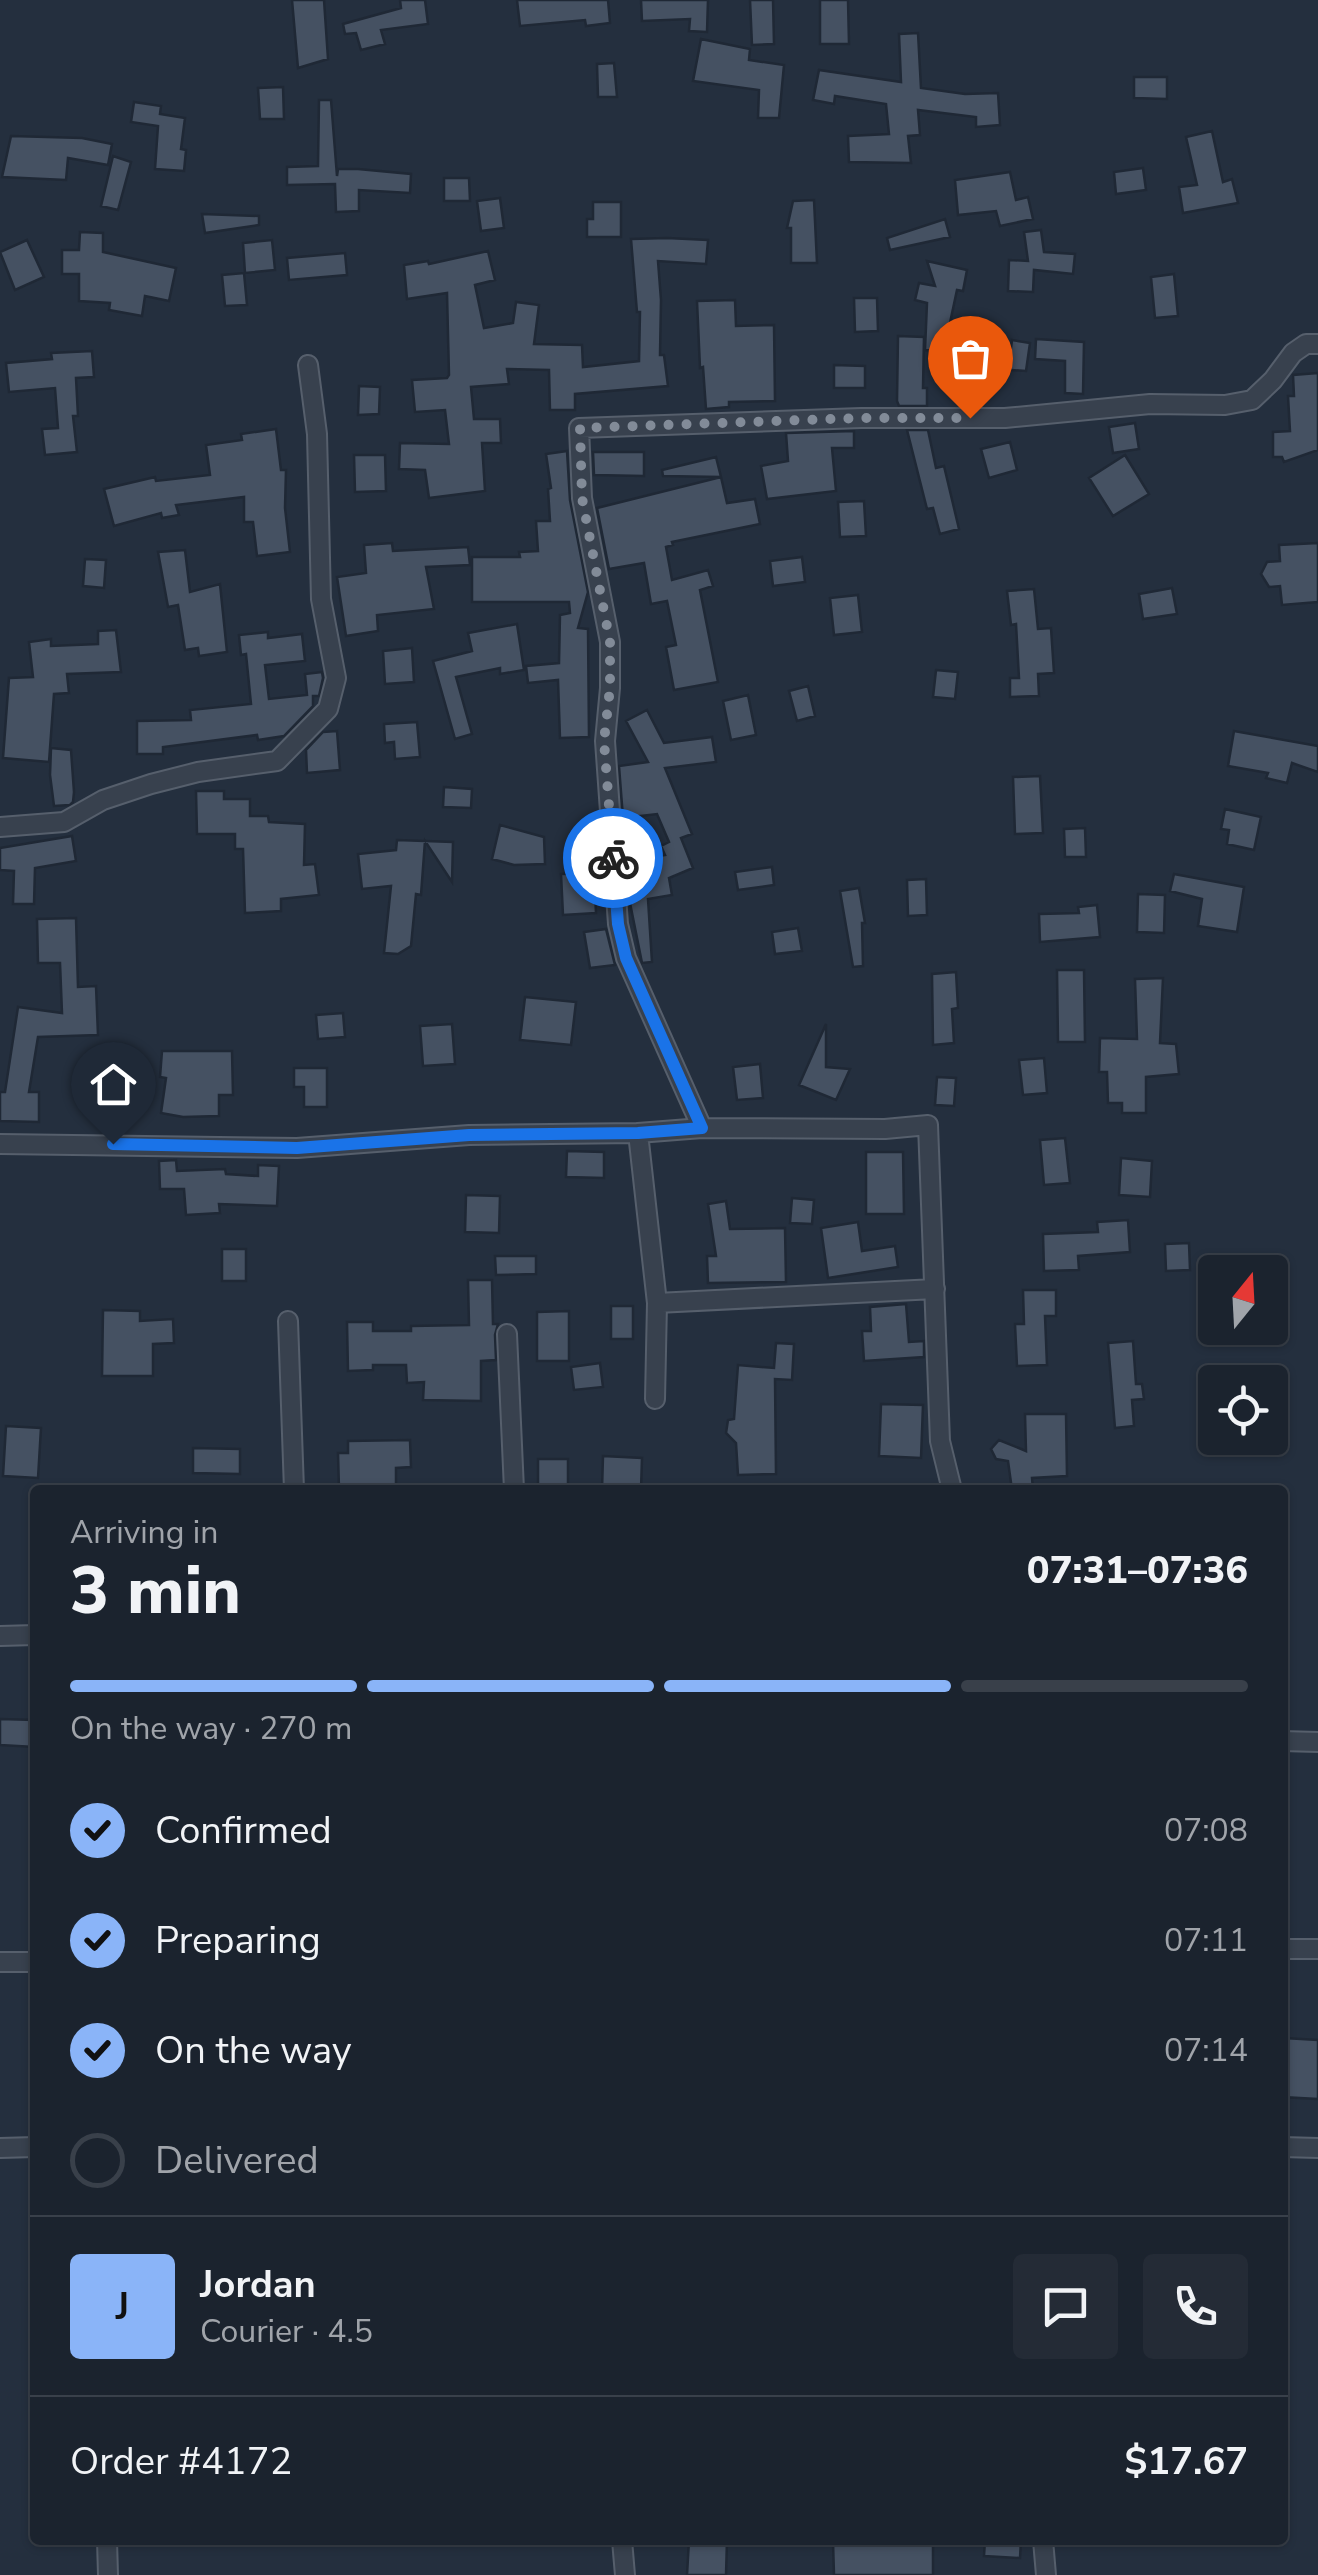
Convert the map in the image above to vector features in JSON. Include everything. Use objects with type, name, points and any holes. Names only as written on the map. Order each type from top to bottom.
[{"type":"street","points":[[702,1128],[633,974],[618,924],[604,741],[610,642],[582,498],[580,428],[861,418],[1005,418],[1150,404],[1225,404],[1252,400],[1293,353],[1306,344],[1318,344]]},
{"type":"street","points":[[0,826],[64,822],[104,800],[151,784],[198,772],[277,761],[328,709],[336,678],[320,579],[316,434],[308,365]]},
{"type":"street","points":[[0,1144],[297,1148],[469,1135],[638,1133],[702,1128],[885,1129],[928,1124],[940,1441],[951,1485]]},
{"type":"street","points":[[638,1133],[658,1303],[655,1399]]},
{"type":"street","points":[[658,1303],[935,1290]]},
{"type":"street","points":[[288,1321],[294,1485]]},
{"type":"street","points":[[507,1334],[514,1485]]},
{"type":"street","points":[[0,1636],[30,1635]]},
{"type":"street","points":[[1288,1742],[1318,1742]]},
{"type":"street","points":[[1288,1950],[1318,1949]]},
{"type":"street","points":[[0,1962],[30,1962]]},
{"type":"street","points":[[0,2148],[30,2147]]},
{"type":"street","points":[[1288,2147],[1318,2148]]},
{"type":"street","points":[[107,2545],[108,2575]]},
{"type":"street","points":[[622,2545],[625,2575]]},
{"type":"street","points":[[1043,2545],[1046,2575]]},
{"type":"building","points":[[292,0],[324,0],[328,59],[298,68]]},
{"type":"building","points":[[400,0],[425,0],[428,24],[381,30],[385,44],[361,50],[356,33],[345,34],[343,24],[401,8]]},
{"type":"building","points":[[517,0],[608,0],[610,23],[586,26],[585,20],[520,26]]},
{"type":"building","points":[[641,0],[708,0],[707,32],[689,31],[690,19],[642,21]]},
{"type":"building","points":[[750,0],[773,0],[774,44],[752,45]]},
{"type":"building","points":[[820,0],[848,0],[849,44],[820,44]]},
{"type":"building","points":[[918,33],[921,88],[965,94],[998,93],[1000,125],[976,127],[976,117],[918,110],[920,135],[908,136],[911,163],[849,162],[848,136],[889,134],[886,104],[835,96],[834,104],[813,100],[819,70],[901,82],[899,34]]},
{"type":"building","points":[[701,39],[750,49],[749,60],[784,65],[779,118],[758,118],[759,90],[693,81]]},
{"type":"building","points":[[614,63],[617,97],[598,97],[597,64]]},
{"type":"building","points":[[1134,77],[1167,77],[1167,99],[1134,98]]},
{"type":"building","points":[[283,87],[284,119],[260,119],[258,88]]},
{"type":"building","points":[[319,100],[331,100],[337,176],[338,169],[411,174],[410,193],[359,190],[359,211],[336,212],[335,184],[287,185],[287,167],[318,166]]},
{"type":"building","points":[[134,102],[161,106],[160,114],[185,118],[181,149],[186,150],[184,171],[155,169],[158,126],[131,122]]},
{"type":"building","points":[[1212,131],[1223,182],[1232,179],[1238,203],[1183,213],[1179,187],[1197,185],[1186,137]]},
{"type":"building","points":[[11,136],[82,138],[112,144],[108,165],[68,158],[66,180],[2,177]]},
{"type":"building","points":[[113,156],[131,162],[118,210],[101,206]]},
{"type":"building","points":[[1143,168],[1146,190],[1116,194],[1114,172]]},
{"type":"building","points":[[1010,172],[1016,200],[1028,197],[1033,219],[1000,226],[996,211],[958,215],[955,180]]},
{"type":"building","points":[[444,178],[469,178],[470,201],[444,201]]},
{"type":"building","points":[[500,198],[504,228],[481,231],[477,201]]},
{"type":"building","points":[[814,200],[817,263],[791,263],[791,228],[787,228],[793,201]]},
{"type":"building","points":[[593,202],[621,202],[621,237],[587,237],[587,219],[593,219]]},
{"type":"building","points":[[202,214],[259,216],[259,225],[205,233]]},
{"type":"building","points":[[945,219],[950,237],[890,250],[887,238]]},
{"type":"building","points":[[1041,230],[1044,252],[1075,254],[1073,274],[1034,270],[1033,292],[1008,291],[1009,260],[1028,261],[1024,232]]},
{"type":"building","points":[[80,232],[103,233],[103,252],[176,268],[169,301],[145,296],[142,316],[109,310],[110,303],[79,301],[79,274],[62,274],[62,250],[79,250]]},
{"type":"building","points":[[631,239],[708,240],[706,264],[658,261],[660,355],[664,355],[668,386],[575,394],[575,410],[550,410],[549,370],[507,369],[509,384],[471,387],[474,419],[500,419],[501,443],[482,443],[485,491],[429,498],[425,470],[399,469],[400,443],[449,444],[445,410],[415,412],[412,380],[449,375],[447,293],[407,299],[404,265],[428,261],[429,264],[488,251],[495,280],[475,285],[484,328],[513,323],[516,302],[539,305],[534,344],[582,345],[583,367],[639,361],[640,312]]},
{"type":"building","points":[[27,240],[44,277],[15,290],[0,252]]},
{"type":"building","points":[[272,240],[275,270],[245,273],[243,243]]},
{"type":"building","points":[[345,253],[347,275],[289,280],[287,258]]},
{"type":"building","points":[[927,261],[967,270],[963,291],[957,290],[944,351],[925,350],[927,303],[915,300],[919,283],[935,286]]},
{"type":"building","points":[[244,273],[247,305],[225,306],[222,275]]},
{"type":"building","points":[[1174,274],[1178,316],[1155,318],[1151,277]]},
{"type":"building","points":[[854,298],[877,298],[878,331],[855,332]]},
{"type":"building","points":[[735,300],[736,326],[774,325],[775,401],[729,402],[729,407],[706,409],[697,301]]},
{"type":"building","points":[[898,336],[924,337],[923,388],[927,388],[927,406],[899,406]]},
{"type":"building","points":[[1036,339],[1084,342],[1083,394],[1065,393],[1065,361],[1035,359]]},
{"type":"building","points":[[1012,340],[1030,343],[1026,371],[973,367],[975,345],[1011,348]]},
{"type":"building","points":[[92,351],[94,377],[76,378],[78,416],[73,416],[77,452],[45,455],[42,429],[58,428],[55,388],[9,392],[6,363],[52,359],[51,353]]},
{"type":"building","points":[[834,365],[865,366],[865,388],[834,388]]},
{"type":"building","points":[[1318,373],[1318,450],[1284,462],[1282,457],[1273,457],[1273,432],[1290,431],[1288,396],[1294,396],[1293,375]]},
{"type":"building","points":[[359,386],[380,387],[379,414],[358,415]]},
{"type":"building","points":[[1135,423],[1139,449],[1113,453],[1109,427]]},
{"type":"building","points":[[276,429],[281,470],[286,470],[290,552],[257,556],[253,522],[244,522],[244,497],[176,505],[179,515],[162,518],[161,513],[114,526],[104,489],[155,477],[156,481],[210,475],[206,445],[242,440],[241,434]]},
{"type":"building","points":[[907,430],[928,430],[936,468],[944,466],[959,529],[940,534],[933,508],[927,509]]},
{"type":"building","points":[[854,431],[854,448],[832,448],[836,491],[767,499],[761,466],[788,461],[786,433]]},
{"type":"building","points":[[1010,442],[1017,470],[989,478],[981,449]]},
{"type":"building","points":[[567,451],[570,500],[588,592],[578,628],[588,629],[589,737],[560,738],[558,680],[528,683],[526,666],[559,663],[560,615],[570,613],[569,602],[472,602],[472,557],[520,557],[519,552],[538,551],[536,521],[550,521],[546,454]]},
{"type":"building","points":[[593,452],[644,452],[644,476],[594,475]]},
{"type":"building","points":[[354,455],[385,455],[386,491],[355,492]]},
{"type":"building","points":[[1125,455],[1149,494],[1113,516],[1089,478]]},
{"type":"building","points":[[716,457],[721,477],[663,476],[662,470]]},
{"type":"building","points":[[721,477],[727,503],[755,499],[760,524],[672,542],[666,547],[672,580],[708,570],[713,586],[700,590],[718,682],[674,690],[666,647],[676,645],[667,601],[651,604],[644,563],[609,569],[597,508]]},
{"type":"building","points":[[864,501],[866,536],[840,537],[838,502]]},
{"type":"building","points":[[392,543],[393,551],[468,547],[470,565],[426,567],[434,609],[377,615],[378,631],[346,636],[337,577],[366,573],[364,545]]},
{"type":"building","points":[[1318,543],[1318,602],[1282,605],[1280,586],[1269,587],[1261,574],[1267,562],[1280,561],[1279,545]]},
{"type":"building","points":[[185,550],[190,592],[220,584],[227,652],[199,656],[198,648],[185,650],[178,605],[168,607],[158,552]]},
{"type":"building","points":[[802,557],[805,582],[773,586],[770,561]]},
{"type":"building","points":[[85,559],[106,560],[104,588],[83,586]]},
{"type":"building","points":[[1172,588],[1177,614],[1143,619],[1139,594]]},
{"type":"building","points":[[1034,589],[1038,629],[1051,628],[1054,673],[1038,674],[1039,696],[1010,697],[1010,678],[1019,678],[1016,624],[1011,625],[1007,591]]},
{"type":"building","points":[[858,595],[862,632],[834,635],[830,598]]},
{"type":"building","points":[[517,624],[524,670],[500,674],[500,668],[456,677],[472,734],[455,739],[433,661],[472,651],[468,633]]},
{"type":"building","points":[[116,630],[121,672],[67,674],[69,693],[54,694],[49,762],[3,758],[9,678],[33,677],[29,642],[51,639],[51,646],[98,644],[98,631]]},
{"type":"building","points":[[268,632],[268,638],[302,634],[305,661],[265,665],[269,699],[307,695],[305,674],[322,672],[323,678],[319,696],[313,696],[313,706],[284,736],[258,740],[257,735],[163,747],[163,754],[137,754],[137,721],[191,720],[190,710],[251,704],[246,654],[241,655],[239,635]]},
{"type":"building","points":[[412,648],[414,682],[385,684],[383,651]]},
{"type":"building","points":[[936,670],[958,672],[955,699],[933,697]]},
{"type":"building","points":[[808,686],[815,716],[797,721],[789,691]]},
{"type":"building","points":[[748,695],[756,735],[731,740],[723,701]]},
{"type":"building","points":[[647,710],[664,743],[712,737],[716,762],[665,768],[692,834],[681,838],[693,868],[669,878],[672,895],[648,899],[652,962],[642,963],[626,861],[665,855],[661,846],[669,842],[657,814],[623,818],[619,766],[648,762],[626,721]]},
{"type":"building","points":[[417,722],[420,757],[395,759],[394,742],[385,743],[384,724]]},
{"type":"building","points":[[337,731],[340,770],[307,773],[306,750],[323,732]]},
{"type":"building","points":[[1234,731],[1318,746],[1318,772],[1292,763],[1287,783],[1266,778],[1268,773],[1228,766]]},
{"type":"building","points":[[51,748],[71,750],[74,792],[70,805],[54,806]]},
{"type":"building","points":[[1040,776],[1043,833],[1015,834],[1013,777]]},
{"type":"building","points":[[444,787],[472,789],[471,808],[443,807]]},
{"type":"building","points":[[196,791],[224,791],[224,799],[250,799],[250,816],[268,816],[269,822],[305,824],[304,865],[315,864],[319,895],[281,899],[281,911],[245,913],[243,849],[235,849],[235,834],[197,834]]},
{"type":"building","points":[[1225,809],[1261,817],[1254,850],[1227,844],[1229,830],[1221,829]]},
{"type":"building","points":[[500,825],[544,837],[545,864],[514,865],[492,859]]},
{"type":"building","points":[[1085,828],[1086,857],[1065,857],[1064,829]]},
{"type":"building","points":[[72,836],[76,861],[35,868],[34,904],[13,904],[14,871],[0,870],[0,848]]},
{"type":"building","points":[[397,840],[425,841],[421,895],[416,894],[411,946],[398,954],[384,953],[391,886],[362,889],[358,854],[396,850]]},
{"type":"building","points":[[425,841],[453,842],[452,882]]},
{"type":"building","points":[[772,867],[774,885],[738,890],[735,872]]},
{"type":"building","points":[[594,873],[596,913],[563,915],[561,874]]},
{"type":"building","points":[[1174,874],[1244,887],[1237,932],[1198,926],[1202,899],[1170,891]]},
{"type":"building","points":[[926,879],[927,915],[908,916],[907,880]]},
{"type":"building","points":[[859,888],[865,923],[863,966],[853,967],[840,891]]},
{"type":"building","points":[[1138,894],[1165,895],[1164,933],[1137,932]]},
{"type":"building","points":[[1097,905],[1100,937],[1040,942],[1039,914],[1079,913],[1078,907]]},
{"type":"building","points":[[76,918],[78,987],[96,986],[98,1035],[38,1037],[29,1092],[39,1092],[39,1122],[0,1121],[0,1092],[5,1092],[18,1007],[62,1013],[60,963],[38,963],[37,919]]},
{"type":"building","points":[[798,928],[802,951],[775,954],[772,932]]},
{"type":"building","points":[[606,929],[615,965],[590,968],[584,932]]},
{"type":"building","points":[[1057,970],[1084,970],[1085,1042],[1058,1042]]},
{"type":"building","points":[[956,972],[958,1008],[952,1009],[954,1043],[933,1045],[932,974]]},
{"type":"building","points":[[1163,978],[1160,1043],[1176,1044],[1179,1074],[1146,1077],[1146,1113],[1122,1113],[1122,1103],[1108,1103],[1107,1072],[1099,1072],[1100,1038],[1137,1039],[1135,979]]},
{"type":"building","points":[[525,997],[576,1002],[571,1045],[520,1040]]},
{"type":"building","points":[[343,1013],[345,1037],[318,1039],[316,1015]]},
{"type":"building","points":[[452,1024],[455,1064],[423,1066],[420,1026]]},
{"type":"building","points":[[826,1024],[826,1067],[850,1069],[836,1100],[799,1085]]},
{"type":"building","points":[[162,1051],[232,1051],[233,1095],[219,1095],[219,1116],[161,1113],[166,1078],[160,1077]]},
{"type":"building","points":[[1044,1058],[1047,1093],[1023,1095],[1019,1060]]},
{"type":"building","points":[[760,1064],[763,1098],[737,1100],[733,1067]]},
{"type":"building","points":[[294,1068],[327,1068],[327,1107],[304,1107],[304,1087],[294,1087]]},
{"type":"building","points":[[937,1077],[956,1078],[954,1106],[935,1105]]},
{"type":"building","points":[[1065,1138],[1070,1183],[1044,1185],[1040,1140]]},
{"type":"building","points":[[567,1151],[604,1152],[604,1178],[566,1177]]},
{"type":"building","points":[[866,1152],[903,1152],[904,1214],[866,1214]]},
{"type":"building","points":[[1121,1158],[1152,1161],[1150,1197],[1119,1195]]},
{"type":"building","points":[[176,1160],[177,1171],[225,1169],[226,1174],[258,1176],[258,1165],[279,1166],[277,1206],[219,1204],[220,1213],[186,1215],[184,1189],[160,1189],[159,1161]]},
{"type":"building","points":[[466,1195],[500,1196],[499,1233],[465,1232]]},
{"type":"building","points":[[792,1198],[814,1200],[812,1224],[790,1223]]},
{"type":"building","points":[[726,1201],[730,1229],[785,1228],[786,1282],[708,1283],[707,1256],[716,1256],[708,1204]]},
{"type":"building","points":[[1128,1220],[1130,1252],[1078,1256],[1079,1270],[1044,1271],[1043,1234],[1098,1232],[1097,1222]]},
{"type":"building","points":[[858,1222],[862,1251],[895,1246],[898,1267],[828,1278],[821,1228]]},
{"type":"building","points":[[1189,1243],[1190,1270],[1166,1271],[1165,1244]]},
{"type":"building","points":[[222,1249],[246,1249],[246,1281],[222,1281]]},
{"type":"building","points":[[495,1256],[536,1256],[536,1274],[496,1275]]},
{"type":"building","points":[[468,1280],[492,1280],[493,1324],[498,1324],[496,1360],[481,1361],[481,1401],[423,1400],[424,1382],[407,1383],[406,1365],[373,1365],[373,1370],[348,1371],[347,1322],[373,1322],[373,1331],[469,1325]]},
{"type":"building","points":[[1023,1290],[1056,1290],[1056,1316],[1045,1316],[1047,1365],[1017,1366],[1015,1324],[1024,1324]]},
{"type":"building","points":[[906,1304],[909,1342],[924,1341],[924,1357],[864,1361],[862,1331],[871,1331],[870,1307]]},
{"type":"building","points":[[611,1306],[633,1306],[633,1339],[611,1339]]},
{"type":"building","points":[[103,1310],[140,1311],[140,1321],[173,1319],[174,1343],[153,1344],[153,1376],[102,1376]]},
{"type":"building","points":[[569,1311],[569,1361],[537,1361],[537,1312]]},
{"type":"building","points":[[1133,1341],[1136,1384],[1142,1384],[1144,1399],[1132,1400],[1134,1426],[1115,1428],[1108,1343]]},
{"type":"building","points":[[776,1343],[794,1344],[792,1380],[775,1379],[776,1474],[738,1475],[736,1443],[726,1433],[728,1420],[734,1419],[738,1365],[774,1368]]},
{"type":"building","points":[[600,1363],[603,1387],[574,1390],[571,1367]]},
{"type":"building","points":[[881,1404],[923,1405],[921,1458],[879,1456]]},
{"type":"building","points":[[1025,1414],[1066,1414],[1067,1476],[1032,1478],[1033,1485],[1011,1485],[1008,1461],[996,1459],[991,1449],[999,1440],[1026,1451]]},
{"type":"building","points":[[6,1426],[41,1428],[38,1478],[3,1476]]},
{"type":"building","points":[[410,1440],[411,1467],[396,1468],[396,1485],[339,1485],[338,1453],[348,1453],[348,1441]]},
{"type":"building","points":[[193,1448],[240,1449],[240,1474],[193,1473]]},
{"type":"building","points":[[603,1456],[642,1458],[641,1485],[602,1485]]},
{"type":"building","points":[[538,1459],[568,1459],[568,1485],[538,1485]]},
{"type":"building","points":[[0,1719],[30,1720],[30,1747],[0,1745]]},
{"type":"building","points":[[1288,2038],[1318,2040],[1318,2099],[1288,2097]]},
{"type":"building","points":[[689,2545],[727,2545],[726,2575],[687,2575]]},
{"type":"building","points":[[833,2545],[933,2545],[933,2575],[834,2575]]},
{"type":"building","points":[[985,2545],[1021,2545],[1020,2558],[984,2556]]},
{"type":"way so far","points":[[613,858],[604,741],[610,642],[582,498],[580,428],[682,422],[970,418]]},
{"type":"route","points":[[113,1144],[297,1148],[469,1135],[638,1133],[702,1128],[626,958],[618,924],[613,858]]}]
